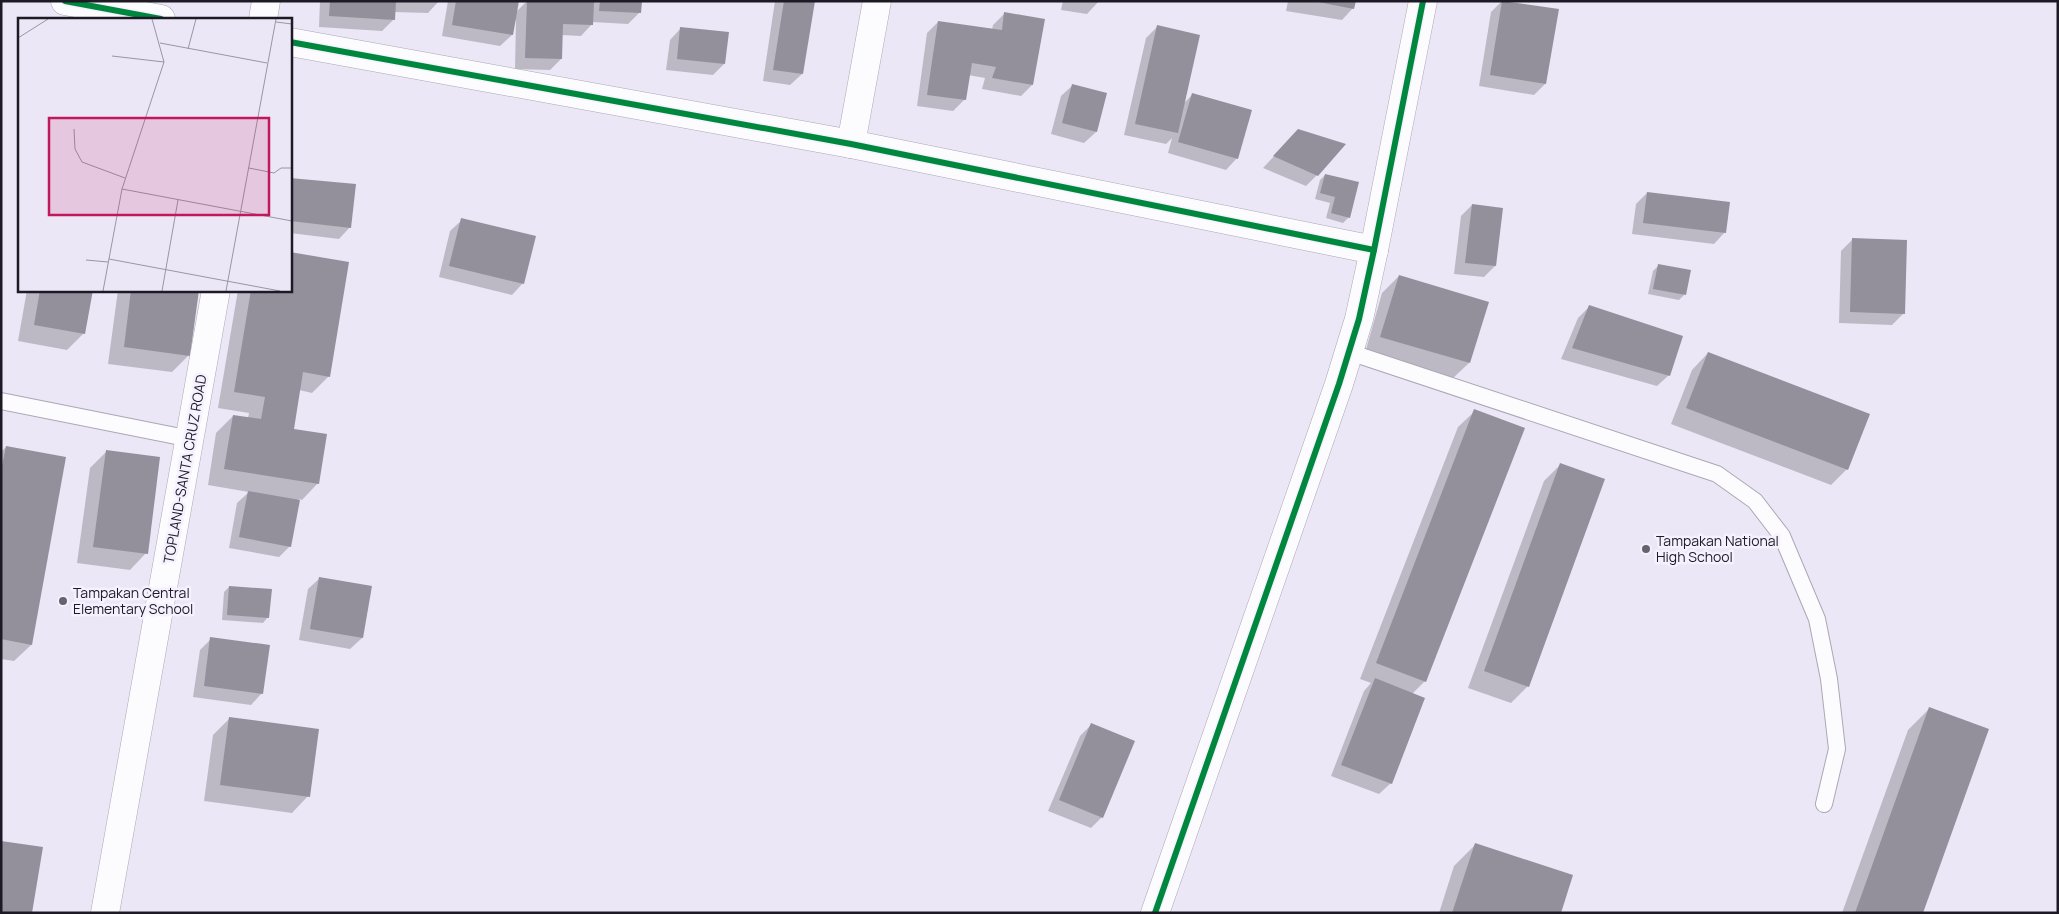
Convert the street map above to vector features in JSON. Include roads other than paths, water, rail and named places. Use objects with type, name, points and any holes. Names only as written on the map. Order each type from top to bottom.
[{"type":"street","points":[[65,1],[156,18]]},
{"type":"street","points":[[263,18],[266,1]]},
{"type":"street","points":[[852,144],[877,1]]},
{"type":"street","points":[[1155,913],[1359,319],[1422,1]]},
{"type":"street","points":[[291,42],[852,144],[1374,250]]},
{"type":"street","name":"TOPLAND-SANTA CRUZ ROAD","points":[[105,913],[216,291]]},
{"type":"lane","points":[[1349,352],[1717,474],[1755,501],[1782,536],[1817,618],[1830,679],[1837,749],[1824,804]]},
{"type":"lane","points":[[1,401],[191,438]]},
{"type":"place","name":"Tampakan National High School","points":[[1646,549]]},
{"type":"place","name":"Tampakan Central Elementary School","points":[[63,601]]}]
